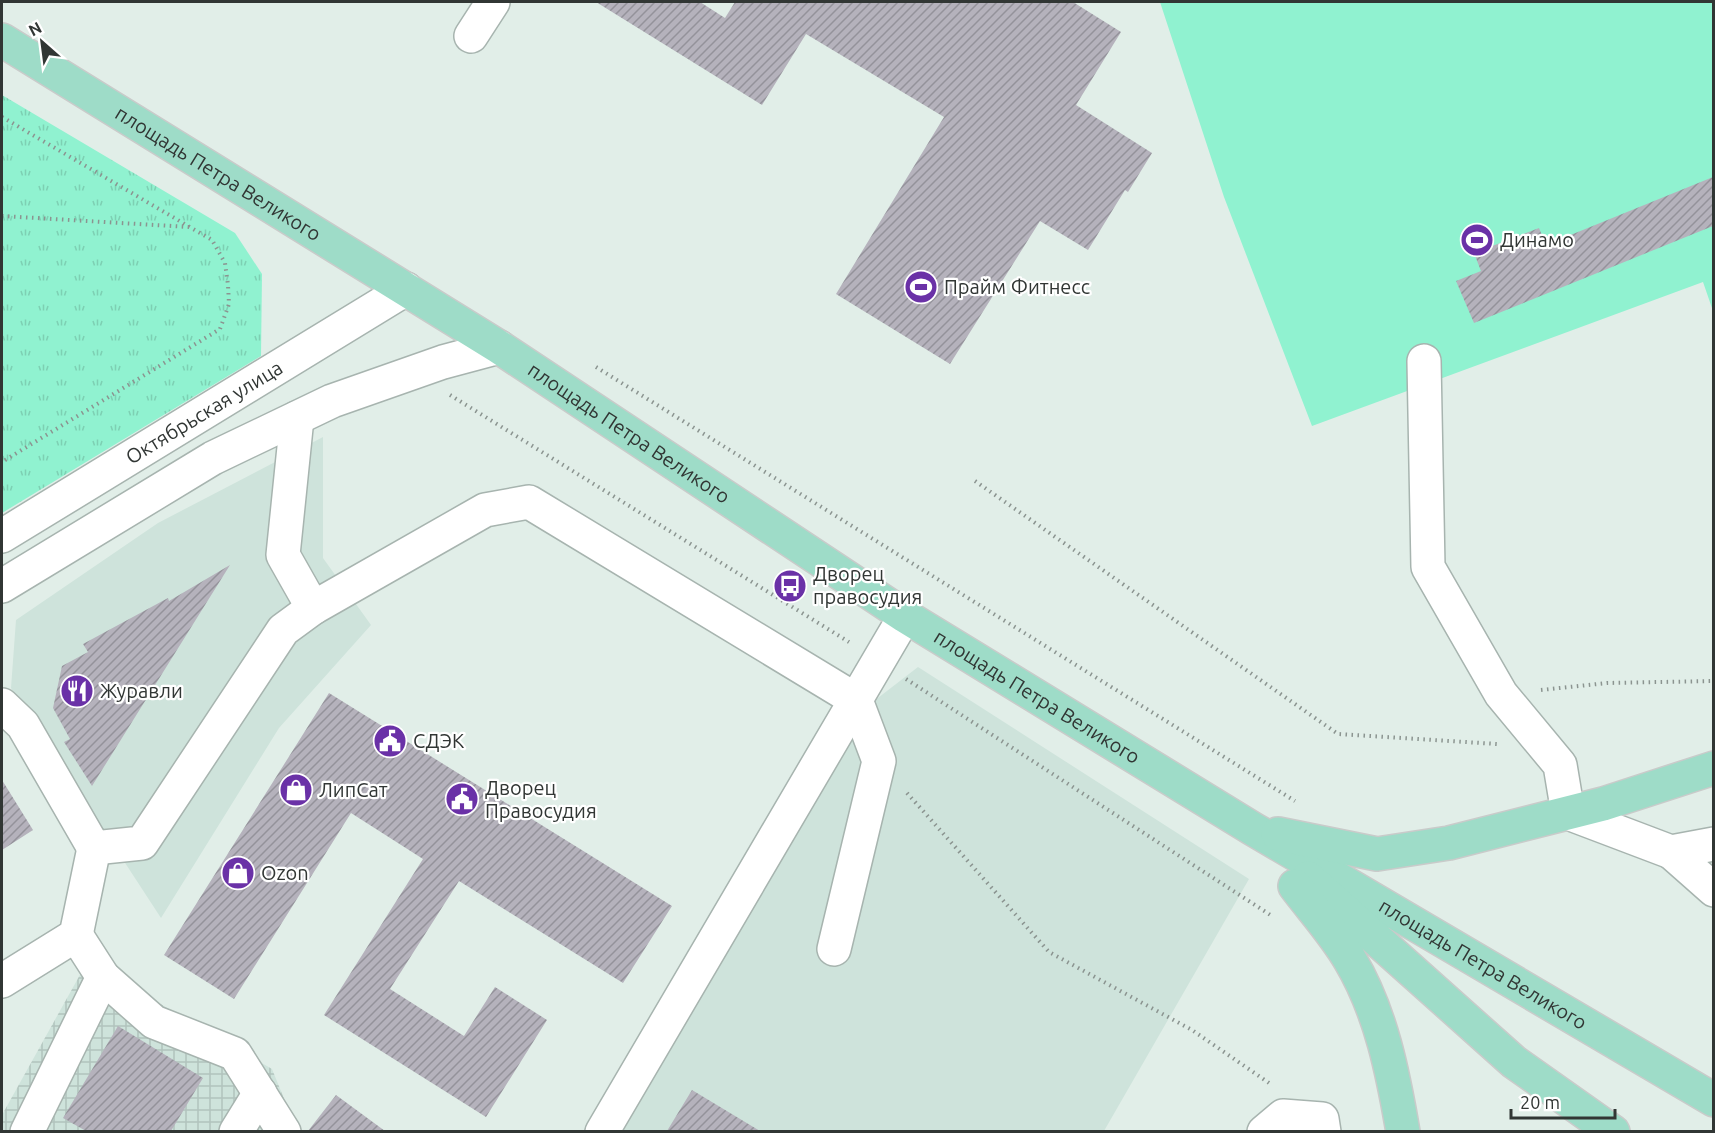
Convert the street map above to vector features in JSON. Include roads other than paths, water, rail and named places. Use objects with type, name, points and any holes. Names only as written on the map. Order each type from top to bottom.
[{"type":"main road","name":"площадь Петра Великого","points":[[2,40],[499,347],[905,616],[1253,829],[1713,1100]]},
{"type":"main road","points":[[1253,829],[1377,854],[1449,843],[1568,813],[1713,768]]},
{"type":"main road","name":"площадь Петра Великого","points":[[1253,829],[1514,1062],[1613,1131]]},
{"type":"main road","points":[[1253,829],[1350,960],[1375,1011],[1394,1079],[1403,1131]]},
{"type":"street","points":[[471,36],[493,2]]},
{"type":"street","name":"Октябрьская улица","points":[[2,536],[406,289]]},
{"type":"street","points":[[2,586],[213,458],[332,401],[499,347]]},
{"type":"street","points":[[1424,361],[1428,567],[1501,694],[1560,765],[1568,813],[1671,852],[1713,891]]},
{"type":"street","points":[[297,418],[283,555],[313,609]]},
{"type":"street","points":[[186,423],[213,458]]},
{"type":"street","points":[[94,848],[142,843],[283,630],[313,609],[485,510],[529,502],[856,700],[879,761],[834,949]]},
{"type":"street","points":[[602,1131],[905,616]]},
{"type":"street","points":[[8,722],[94,848],[76,935],[102,977],[154,1022],[235,1054],[284,1131]]},
{"type":"street","points":[[1671,852],[1713,844]]},
{"type":"street","points":[[2,981],[76,935]]},
{"type":"street","points":[[27,1131],[102,977]]},
{"type":"street","points":[[236,1131],[260,1093]]},
{"type":"street","points":[[1263,1131],[1283,1116],[1322,1119],[1324,1131]]},
{"type":"place","name":"Динамо","points":[[1477,240]]},
{"type":"place","name":"Прайм Фитнесс","points":[[921,287]]},
{"type":"place","name":"Дворец правосудия","points":[[790,586]]},
{"type":"place","name":"Журавли","points":[[77,691]]},
{"type":"place","name":"СДЭК","points":[[390,741]]},
{"type":"place","name":"ЛипСат","points":[[296,790]]},
{"type":"place","name":"Дворец Правосудия","points":[[462,799]]},
{"type":"place","name":"Ozon","points":[[238,873]]}]
